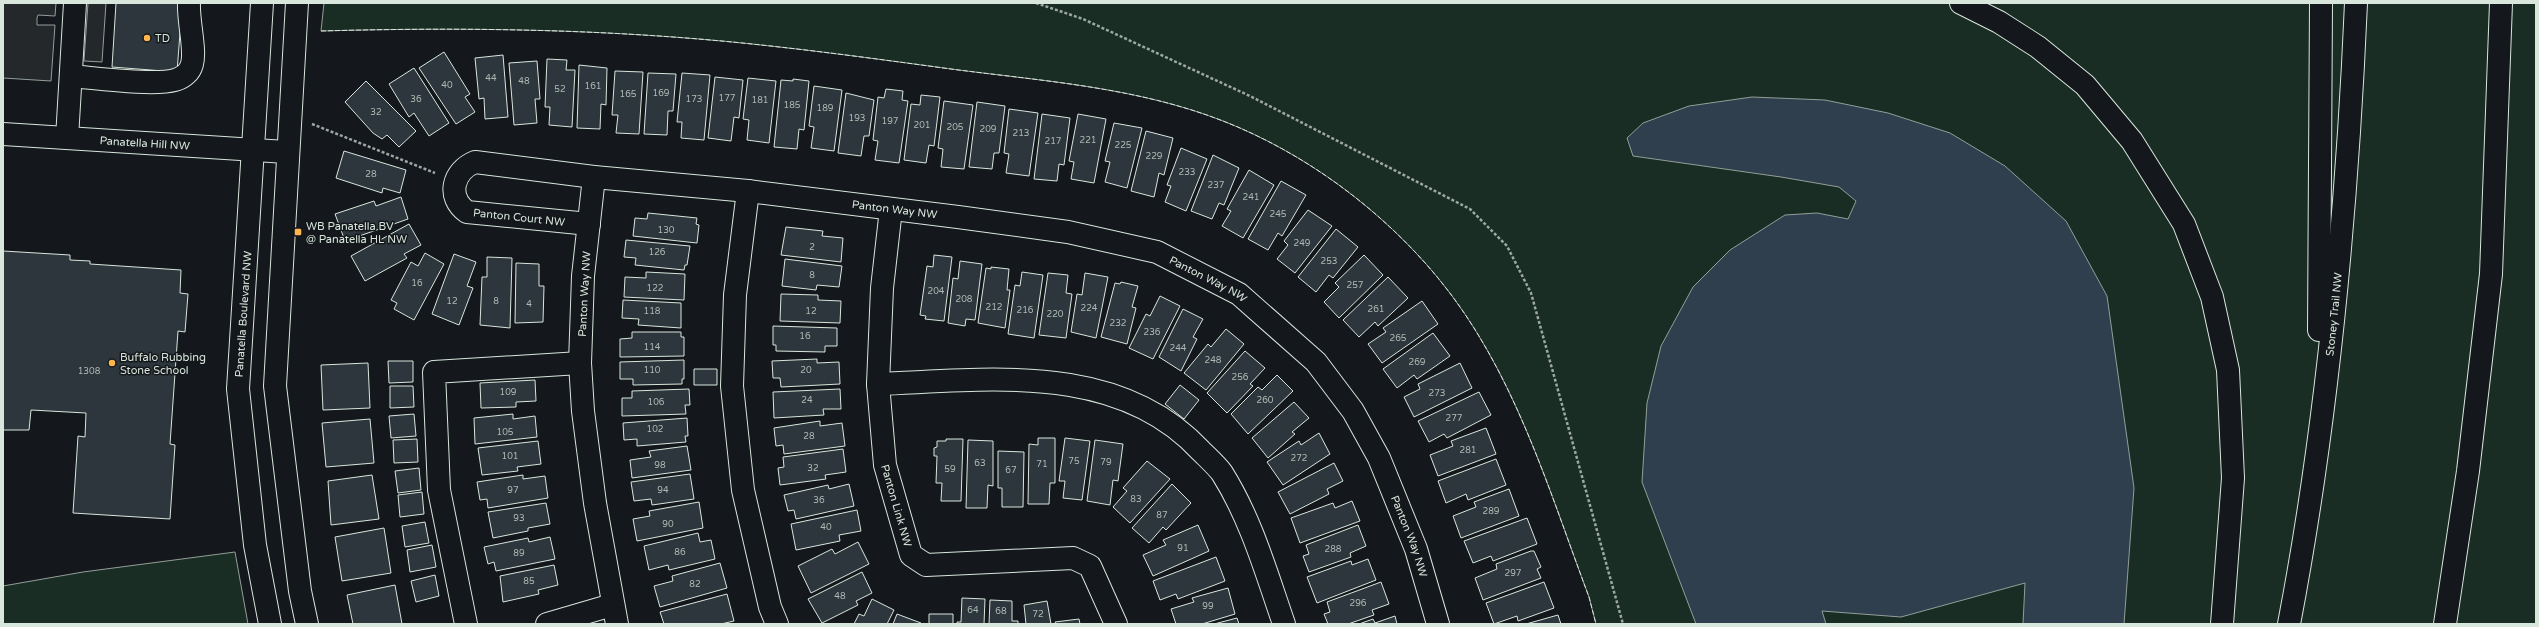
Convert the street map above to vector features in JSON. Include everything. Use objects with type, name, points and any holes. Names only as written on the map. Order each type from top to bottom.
[{"type":"main road","points":[[67,138],[75,3]]},
{"type":"main road","points":[[71,76],[154,81],[175,80],[187,74],[192,63],[193,46],[188,25],[189,3]]},
{"type":"main road","name":"Panatella Boulevard NW","points":[[262,3],[238,389],[256,545],[270,624]]},
{"type":"main road","points":[[297,3],[287,152],[275,386],[300,590],[307,624]]},
{"type":"main road","points":[[1960,3],[1999,22],[2038,47],[2085,85],[2132,141],[2184,224],[2212,297],[2228,370],[2233,478],[2222,624]]},
{"type":"main road","points":[[2318,445],[2321,3]]},
{"type":"main road","name":"Stoney Trail NW","points":[[2289,624],[2318,445],[2341,241],[2356,3]]},
{"type":"main road","points":[[2445,624],[2468,471],[2492,274],[2502,3]]},
{"type":"main road","name":"Panatella Hill NW","points":[[3,134],[287,152]]},
{"type":"main road","points":[[455,182],[466,166],[475,162],[594,177]]},
{"type":"main road","name":"Panton Way NW","points":[[615,614],[594,503],[583,411],[580,363],[583,276],[594,177],[748,191],[1068,232],[1157,252],[1239,294],[1316,362],[1353,411],[1379,458],[1416,549],[1438,624]]},
{"type":"main road","name":"Panton Court NW","points":[[455,182],[454,196],[458,206],[467,212],[589,224]]},
{"type":"main road","points":[[748,191],[735,295],[732,386],[743,490],[770,607],[777,624]]},
{"type":"main road","name":"Panton Link NW","points":[[891,209],[882,288],[878,384],[885,465],[911,555],[926,565],[1073,558],[1090,566],[1116,624]]},
{"type":"main road","points":[[466,624],[439,490],[434,372],[580,363]]},
{"type":"main road","points":[[878,384],[1011,379],[1084,386],[1140,405],[1183,431],[1221,472],[1251,528],[1284,624]]},
{"type":"main road","points":[[547,624],[615,614]]},
{"type":"path","points":[[1036,3],[1083,19],[1250,96],[1356,149],[1470,210],[1507,246],[1532,294],[1623,624]]},
{"type":"path","points":[[311,123],[455,182]]},
{"type":"green space","points":[[324,3],[2536,3],[2536,624],[1596,624],[1589,597],[1527,431],[1488,351],[1465,314],[1438,278],[1416,253],[1367,207],[1312,167],[1283,149],[1253,134],[1190,109],[1123,93],[1054,82],[777,47],[645,35],[537,30],[429,29],[321,31]]},
{"type":"green space","points":[[235,552],[248,624],[3,624],[3,586],[83,572]]},
{"type":"shaded area","points":[[3,3],[56,3],[55,16],[38,15],[37,18],[37,25],[55,25],[51,81],[3,78]]},
{"type":"shaded area","points":[[88,3],[106,3],[102,62],[84,61]]},
{"type":"water","points":[[1752,97],[1825,100],[1888,113],[1950,133],[2005,166],[2066,221],[2107,296],[2134,488],[2124,624],[2023,624],[2025,583],[1901,617],[1822,611],[1826,624],[1696,624],[1642,482],[1647,403],[1661,346],[1693,287],[1730,250],[1785,215],[1817,213],[1848,219],[1856,201],[1839,187],[1781,177],[1633,156],[1627,138],[1643,123],[1689,106]]},
{"type":"building","name":"TD","points":[[116,3],[200,3],[182,7],[177,72],[112,67]]},
{"type":"building","points":[[444,52],[470,94],[465,97],[475,112],[456,124],[419,68]]},
{"type":"building","points":[[503,55],[508,117],[485,119],[484,98],[479,99],[475,58]]},
{"type":"building","points":[[547,59],[567,60],[566,70],[575,70],[572,127],[549,125],[550,107],[545,107]]},
{"type":"building","points":[[537,61],[540,99],[535,99],[537,123],[514,125],[509,63]]},
{"type":"building","points":[[579,65],[607,68],[606,105],[601,104],[600,129],[577,128]]},
{"type":"building","points":[[414,68],[449,123],[429,136],[414,113],[409,117],[389,84]]},
{"type":"building","points":[[615,71],[643,72],[639,134],[616,133],[618,115],[612,115]]},
{"type":"building","points":[[648,73],[676,74],[673,111],[668,111],[667,135],[644,134]]},
{"type":"building","points":[[682,73],[710,75],[704,140],[681,138],[682,122],[677,122]]},
{"type":"building","points":[[715,77],[743,80],[739,118],[734,117],[731,141],[708,138]]},
{"type":"building","points":[[748,78],[776,81],[769,143],[747,140],[749,120],[743,119]]},
{"type":"building","points":[[793,79],[809,81],[804,130],[799,129],[797,149],[774,147],[781,80],[793,81]]},
{"type":"building","points":[[366,81],[416,131],[399,147],[387,135],[382,139],[373,133],[345,102]]},
{"type":"building","points":[[814,86],[842,90],[834,151],[811,148],[814,127],[809,126]]},
{"type":"building","points":[[886,89],[903,91],[902,100],[908,101],[899,163],[875,160],[878,141],[873,140],[878,97],[884,98]]},
{"type":"building","points":[[846,93],[874,100],[869,136],[864,136],[861,156],[838,153]]},
{"type":"building","points":[[921,95],[940,97],[934,146],[929,145],[926,163],[904,160],[911,104],[920,105]]},
{"type":"building","points":[[944,101],[973,105],[964,169],[941,167],[943,149],[938,148]]},
{"type":"building","points":[[977,102],[1005,106],[999,153],[994,153],[992,169],[969,167]]},
{"type":"building","points":[[1009,109],[1038,113],[1029,176],[1006,173],[1009,154],[1004,153]]},
{"type":"building","points":[[1042,114],[1070,118],[1064,165],[1059,164],[1057,181],[1034,179]]},
{"type":"building","points":[[1078,114],[1106,119],[1094,183],[1071,179],[1074,162],[1069,161]]},
{"type":"building","points":[[1114,123],[1142,128],[1127,188],[1105,182],[1110,162],[1105,161]]},
{"type":"building","points":[[1146,131],[1173,138],[1164,175],[1159,173],[1154,197],[1131,191]]},
{"type":"building","points":[[1181,148],[1207,159],[1186,211],[1165,202],[1171,186],[1167,185]]},
{"type":"building","points":[[344,151],[406,170],[400,193],[383,188],[382,193],[336,178]]},
{"type":"building","points":[[1213,155],[1239,168],[1224,205],[1219,203],[1212,219],[1191,211]]},
{"type":"building","points":[[1249,170],[1274,185],[1243,238],[1222,226],[1231,211],[1227,209]]},
{"type":"building","points":[[1281,181],[1306,195],[1282,236],[1278,233],[1268,250],[1248,239]]},
{"type":"building","points":[[401,197],[408,219],[345,241],[335,214],[374,201],[376,206]]},
{"type":"building","points":[[1308,210],[1332,226],[1295,273],[1277,259],[1288,245],[1284,241]]},
{"type":"building","points":[[648,213],[697,218],[696,224],[699,225],[697,243],[633,236],[635,218],[647,219]]},
{"type":"building","points":[[409,224],[421,245],[404,254],[407,258],[365,281],[351,256]]},
{"type":"building","points":[[786,227],[823,231],[822,236],[843,238],[841,262],[781,255]]},
{"type":"building","points":[[1336,229],[1358,247],[1333,278],[1329,275],[1316,292],[1298,277]]},
{"type":"building","points":[[626,240],[690,246],[687,265],[685,265],[684,270],[635,265],[636,258],[624,257]]},
{"type":"building","points":[[3,251],[70,255],[70,260],[90,261],[90,264],[181,270],[180,293],[188,294],[185,332],[178,331],[170,444],[175,445],[170,519],[73,513],[78,436],[85,437],[86,413],[31,410],[29,430],[3,430]]},
{"type":"building","points":[[425,253],[444,264],[414,320],[394,309],[397,303],[391,300],[411,262],[418,266]]},
{"type":"building","points":[[454,254],[476,262],[467,286],[473,288],[459,325],[432,314]]},
{"type":"building","points":[[934,255],[952,257],[944,321],[925,319],[926,316],[920,315],[927,266],[933,267]]},
{"type":"building","points":[[1364,255],[1383,275],[1339,318],[1324,302],[1339,287],[1335,283]]},
{"type":"building","points":[[487,257],[512,258],[510,328],[480,325],[482,277],[487,277]]},
{"type":"building","points":[[785,259],[842,266],[839,287],[817,285],[816,290],[782,286]]},
{"type":"building","points":[[960,261],[982,264],[975,320],[966,319],[965,326],[948,323],[953,278],[958,279]]},
{"type":"building","points":[[516,263],[539,264],[539,286],[544,286],[543,322],[515,323]]},
{"type":"building","points":[[991,267],[1009,269],[1007,290],[1010,290],[1005,328],[978,323],[986,268],[991,269]]},
{"type":"building","points":[[646,272],[685,274],[684,300],[624,297],[625,277],[646,278]]},
{"type":"building","points":[[1022,272],[1043,275],[1034,338],[1008,334],[1015,285],[1020,286]]},
{"type":"building","points":[[1048,273],[1068,275],[1066,293],[1072,294],[1066,338],[1039,335]]},
{"type":"building","points":[[1085,273],[1108,277],[1096,338],[1071,332],[1077,294],[1082,295]]},
{"type":"building","points":[[1388,277],[1408,298],[1378,326],[1375,322],[1359,337],[1343,320]]},
{"type":"building","points":[[1121,282],[1138,286],[1132,307],[1136,308],[1127,344],[1101,337],[1115,283],[1120,284]]},
{"type":"building","points":[[781,294],[818,295],[818,300],[841,301],[840,323],[780,321]]},
{"type":"building","points":[[1160,296],[1180,306],[1153,359],[1129,348],[1146,314],[1150,316]]},
{"type":"building","points":[[623,300],[681,303],[681,328],[638,325],[639,319],[622,318]]},
{"type":"building","points":[[1422,301],[1438,324],[1382,363],[1368,344],[1386,332],[1383,328]]},
{"type":"building","points":[[1183,309],[1203,319],[1193,337],[1197,339],[1181,371],[1159,357]]},
{"type":"building","points":[[773,326],[837,328],[837,346],[825,346],[825,352],[776,351],[776,345],[773,345]]},
{"type":"building","points":[[1226,329],[1244,344],[1206,390],[1184,373],[1208,344],[1211,347]]},
{"type":"building","points":[[632,332],[681,332],[681,337],[684,337],[684,356],[620,357],[620,339],[632,338]]},
{"type":"building","points":[[1433,333],[1450,356],[1417,379],[1414,375],[1397,388],[1383,369]]},
{"type":"building","points":[[1245,351],[1265,368],[1250,384],[1253,386],[1227,413],[1207,393]]},
{"type":"building","points":[[817,359],[817,363],[839,362],[840,384],[781,387],[780,378],[773,378],[772,361]]},
{"type":"building","points":[[684,360],[684,379],[682,379],[682,384],[633,385],[633,379],[620,379],[620,362]]},
{"type":"building","points":[[388,361],[413,361],[413,382],[389,383]]},
{"type":"building","points":[[368,363],[370,408],[323,410],[321,365]]},
{"type":"building","points":[[1460,363],[1472,388],[1414,417],[1404,397],[1420,389],[1418,384]]},
{"type":"building","points":[[694,369],[717,369],[717,385],[694,385]]},
{"type":"building","points":[[1277,375],[1293,391],[1248,434],[1231,414],[1258,387],[1262,390]]},
{"type":"building","points":[[535,380],[536,401],[516,402],[516,407],[481,408],[480,383]]},
{"type":"building","points":[[1180,385],[1199,400],[1184,419],[1165,404]]},
{"type":"building","points":[[390,386],[413,386],[414,407],[390,408]]},
{"type":"building","points":[[689,389],[690,405],[685,405],[686,414],[622,416],[622,398],[632,398],[632,391]]},
{"type":"building","points":[[840,389],[841,409],[823,409],[824,415],[774,418],[773,392]]},
{"type":"building","points":[[1479,392],[1491,415],[1447,438],[1444,434],[1429,442],[1418,421]]},
{"type":"building","points":[[1294,402],[1309,418],[1292,432],[1295,434],[1268,458],[1252,438]]},
{"type":"building","points":[[414,414],[416,436],[391,438],[389,416]]},
{"type":"building","points":[[513,414],[513,419],[535,416],[537,437],[475,444],[474,418]]},
{"type":"building","points":[[687,418],[688,436],[685,436],[686,442],[637,446],[637,439],[624,440],[623,423]]},
{"type":"building","points":[[370,419],[374,463],[326,467],[322,423]]},
{"type":"building","points":[[820,421],[820,426],[842,423],[845,446],[784,454],[783,445],[776,446],[774,428]]},
{"type":"building","points":[[1486,428],[1496,454],[1438,476],[1430,455],[1453,446],[1451,441]]},
{"type":"building","points":[[1319,433],[1330,454],[1283,485],[1267,462],[1299,441],[1301,445]]},
{"type":"building","points":[[1038,438],[1055,438],[1055,483],[1050,483],[1049,504],[1028,504],[1029,444],[1038,445]]},
{"type":"building","points":[[1065,438],[1090,441],[1082,500],[1063,498],[1065,481],[1059,481]]},
{"type":"building","points":[[417,439],[418,462],[394,463],[393,440]]},
{"type":"building","points":[[946,439],[963,439],[961,501],[941,501],[942,483],[936,483],[937,456],[934,456],[934,448],[937,447],[937,441],[946,441]]},
{"type":"building","points":[[968,440],[993,441],[993,486],[988,485],[987,508],[966,508]]},
{"type":"building","points":[[1095,440],[1123,444],[1118,481],[1113,480],[1110,505],[1087,501]]},
{"type":"building","points":[[538,441],[541,464],[517,467],[518,471],[482,475],[478,448]]},
{"type":"building","points":[[687,446],[691,470],[632,478],[630,460],[651,457],[649,451]]},
{"type":"building","points":[[843,449],[846,472],[825,475],[826,479],[780,485],[778,468],[784,467],[783,457]]},
{"type":"building","points":[[998,451],[1024,452],[1023,507],[1002,507],[1002,488],[998,488]]},
{"type":"building","points":[[1496,459],[1506,485],[1468,500],[1466,494],[1446,503],[1438,481]]},
{"type":"building","points":[[1147,461],[1170,479],[1130,523],[1113,507],[1127,491],[1123,488]]},
{"type":"building","points":[[1334,463],[1343,481],[1327,489],[1329,494],[1290,514],[1278,492]]},
{"type":"building","points":[[419,468],[421,490],[398,493],[395,471]]},
{"type":"building","points":[[690,474],[694,499],[652,505],[651,499],[634,501],[631,482]]},
{"type":"building","points":[[372,475],[379,519],[331,525],[328,481]]},
{"type":"building","points":[[523,475],[523,479],[545,476],[548,498],[488,508],[487,499],[480,500],[477,482]]},
{"type":"building","points":[[849,484],[854,506],[796,519],[794,510],[788,511],[784,495],[828,485],[829,489]]},
{"type":"building","points":[[1172,484],[1191,503],[1166,530],[1163,527],[1149,543],[1132,528]]},
{"type":"building","points":[[1509,489],[1519,516],[1461,538],[1453,516],[1476,507],[1474,502]]},
{"type":"building","points":[[422,492],[424,514],[400,517],[398,495]]},
{"type":"building","points":[[1352,501],[1360,521],[1300,543],[1291,518],[1333,503],[1335,508]]},
{"type":"building","points":[[699,502],[703,528],[637,541],[633,519],[650,516],[649,511]]},
{"type":"building","points":[[546,503],[550,524],[528,528],[528,531],[493,538],[488,512]]},
{"type":"building","points":[[857,510],[861,531],[839,535],[840,541],[796,550],[791,524]]},
{"type":"building","points":[[1527,518],[1537,544],[1493,561],[1491,556],[1473,563],[1464,541]]},
{"type":"building","points":[[425,522],[429,543],[405,547],[402,526]]},
{"type":"building","points":[[1198,525],[1209,551],[1153,576],[1143,555],[1166,545],[1163,540]]},
{"type":"building","points":[[1358,525],[1366,546],[1350,553],[1351,557],[1309,572],[1303,556],[1309,554],[1306,545]]},
{"type":"building","points":[[384,528],[391,573],[342,581],[335,537]]},
{"type":"building","points":[[698,533],[700,542],[711,540],[715,559],[669,570],[668,565],[649,570],[644,546]]},
{"type":"building","points":[[550,537],[555,559],[496,571],[494,562],[488,564],[484,547],[528,538],[529,542]]},
{"type":"building","points":[[858,542],[869,564],[811,593],[798,566],[832,549],[835,554]]},
{"type":"building","points":[[432,545],[436,567],[410,572],[407,550]]},
{"type":"building","points":[[1534,551],[1541,567],[1537,569],[1541,578],[1483,600],[1475,578],[1497,569],[1496,564]]},
{"type":"building","points":[[1216,557],[1225,581],[1178,599],[1176,594],[1160,600],[1153,581]]},
{"type":"building","points":[[1368,559],[1376,580],[1317,603],[1307,577],[1351,561],[1352,565]]},
{"type":"building","points":[[720,563],[727,588],[660,607],[654,586],[673,581],[672,576]]},
{"type":"building","points":[[554,565],[558,585],[538,590],[539,594],[503,602],[500,576]]},
{"type":"building","points":[[862,572],[872,593],[856,601],[858,605],[822,623],[808,599]]},
{"type":"building","points":[[435,575],[439,596],[416,602],[411,581]]},
{"type":"building","points":[[1381,582],[1389,604],[1372,610],[1374,615],[1348,624],[1328,624],[1324,614],[1330,612],[1327,602]]},
{"type":"building","points":[[1544,582],[1554,608],[1518,621],[1517,616],[1494,624],[1486,603]]},
{"type":"building","points":[[395,585],[402,624],[353,624],[347,595]]},
{"type":"building","points":[[1228,588],[1235,614],[1202,624],[1176,624],[1171,609],[1194,602],[1192,598]]},
{"type":"building","points":[[727,594],[734,621],[721,624],[664,624],[660,612]]},
{"type":"building","points":[[962,598],[985,599],[984,624],[957,624],[957,622],[961,622]]},
{"type":"building","points":[[872,599],[894,610],[887,624],[854,624],[859,614],[864,616]]},
{"type":"building","points":[[990,600],[1012,601],[1012,621],[1018,621],[1018,624],[989,624]]},
{"type":"building","points":[[1047,601],[1051,624],[1026,624],[1024,605]]},
{"type":"building","points":[[897,614],[921,623],[893,624]]},
{"type":"building","points":[[929,614],[953,614],[953,624],[929,624]]},
{"type":"building","points":[[1558,615],[1561,624],[1526,624]]},
{"type":"building","points":[[1395,616],[1397,624],[1359,624],[1373,619],[1375,623]]},
{"type":"building","points":[[1237,618],[1239,624],[1214,624]]},
{"type":"building","points":[[1079,619],[1080,624],[1056,624],[1055,622]]},
{"type":"fence","points":[[321,31],[429,29],[537,30],[645,35],[777,47],[1054,82],[1123,93],[1190,109],[1253,134],[1283,149],[1312,167],[1367,207],[1416,253],[1438,278],[1465,314],[1488,351],[1527,431],[1589,597],[1596,624]]},
{"type":"place","name":"TD","points":[[147,38]]},
{"type":"place","name":"WB Panatella BV @ Panatella HL NW","points":[[298,232]]},
{"type":"place","name":"Buffalo Rubbing Stone School","points":[[112,363]]}]
